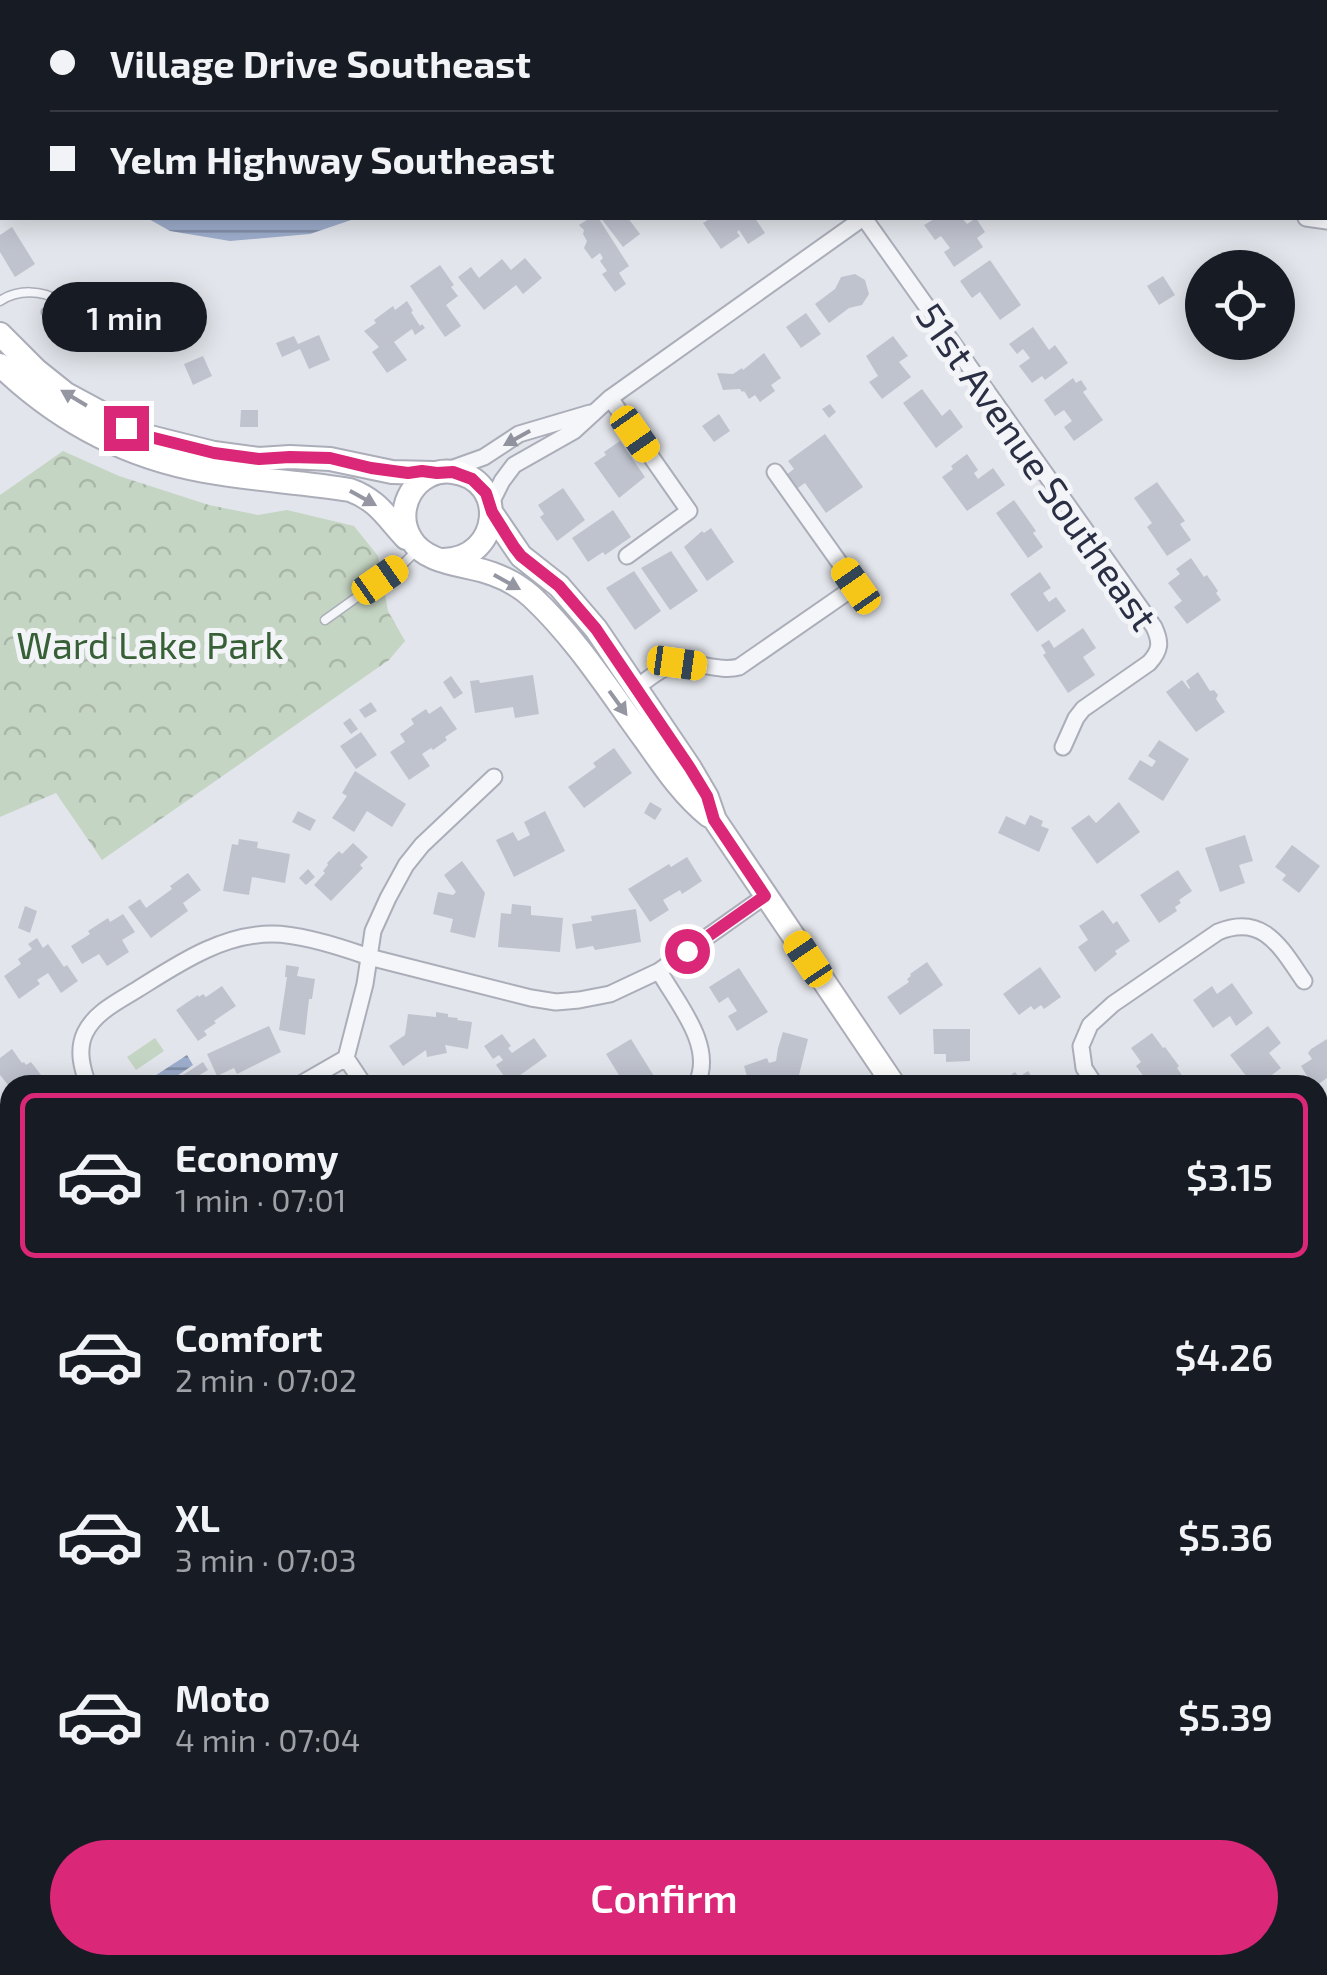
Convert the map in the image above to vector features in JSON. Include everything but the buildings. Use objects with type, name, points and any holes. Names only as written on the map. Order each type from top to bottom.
[{"type":"main road","points":[[0,334],[66,394],[142,435],[224,455],[259,459],[330,458],[392,472],[453,472],[472,479],[486,493],[491,509],[521,556],[559,586],[596,629],[690,768],[707,796],[714,820],[887,1075]]},
{"type":"main road","points":[[3,374],[67,419],[124,449],[202,471],[336,488],[366,496],[403,536],[434,558],[511,581],[530,595],[572,641],[674,780],[714,820]]},
{"type":"main road","points":[[417,547],[405,526],[405,505],[415,486],[440,473]]},
{"type":"main road","points":[[443,560],[462,558],[478,547],[489,531],[491,509]]},
{"type":"street","points":[[491,509],[502,481],[514,465],[574,431],[610,398],[860,220]]},
{"type":"street","name":"51st Avenue Southeast","points":[[864,220],[1154,627],[1160,641],[1158,654],[1149,663],[1083,709],[1063,747]]},
{"type":"street","points":[[610,398],[689,511],[627,556]]},
{"type":"street","points":[[440,473],[484,457],[519,434],[594,412]]},
{"type":"street","points":[[636,688],[677,663],[728,670],[738,667],[856,586],[776,472]]},
{"type":"street","points":[[357,1075],[346,1058],[373,930],[406,866],[422,845],[494,778]]},
{"type":"street","points":[[84,1075],[81,1045],[96,1018],[197,954],[220,945],[272,934],[556,1002],[610,994],[659,971],[765,896]]},
{"type":"street","points":[[1089,1075],[1080,1046],[1090,1025],[1113,1004],[1234,925],[1254,927],[1272,937],[1304,981]]},
{"type":"street","points":[[659,971],[696,1036],[702,1054],[700,1075]]},
{"type":"street","points":[[316,1075],[346,1058]]},
{"type":"lane","points":[[0,300],[19,292],[60,301],[58,313],[51,316],[46,312]]},
{"type":"lane","points":[[325,620],[402,565],[417,547]]},
{"type":"green space","name":"Ward Lake Park","points":[[63,451],[119,476],[209,505],[258,515],[287,510],[354,526],[378,556],[388,611],[405,641],[389,660],[102,860],[56,793],[0,817],[0,495]]},
{"type":"green space","points":[[155,1038],[164,1051],[136,1070],[127,1057]]},
{"type":"water","points":[[151,220],[351,220],[310,234],[230,241],[170,231]]},
{"type":"water","points":[[187,1055],[193,1065],[178,1075],[156,1075]]},
{"type":"route","points":[[126,428],[214,453],[259,459],[330,458],[408,473],[453,472],[479,485],[521,556],[559,586],[596,629],[690,768],[707,796],[714,820],[765,896],[687,951]]}]
